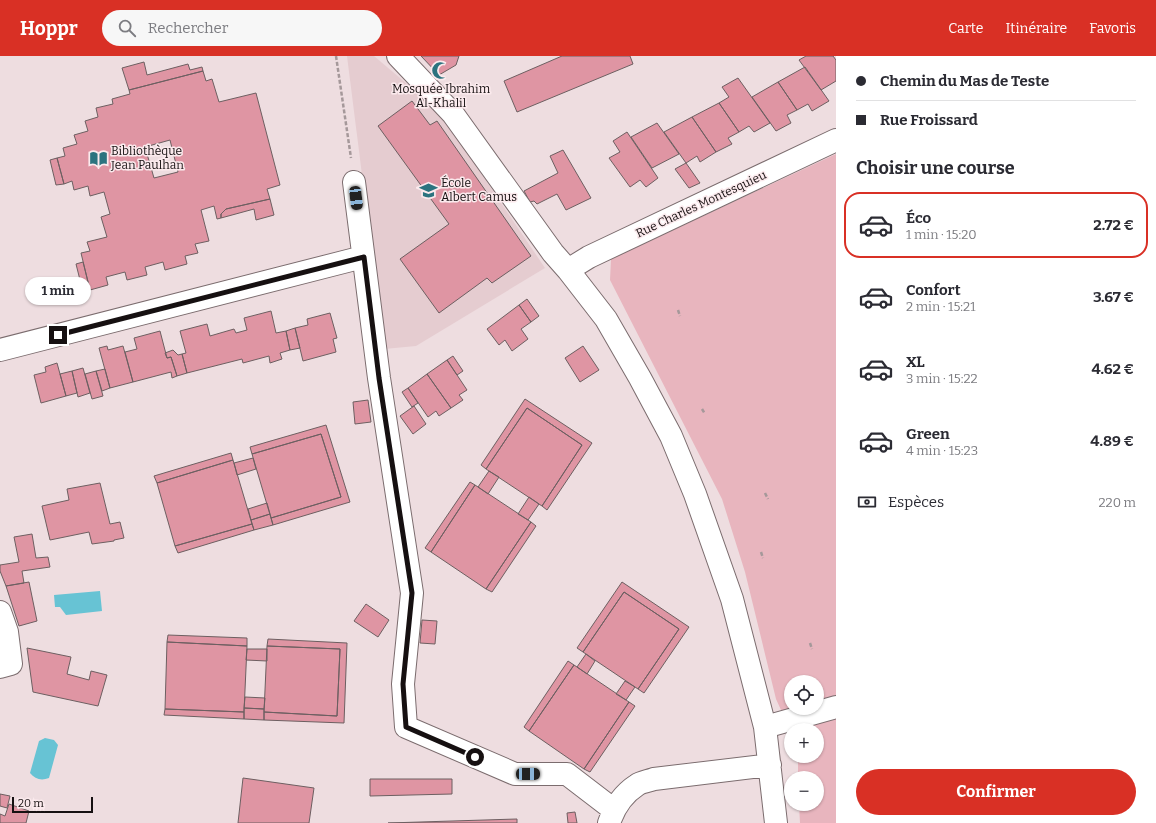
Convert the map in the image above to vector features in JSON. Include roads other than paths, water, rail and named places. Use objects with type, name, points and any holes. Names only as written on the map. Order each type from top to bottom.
[{"type":"street","points":[[398,56],[453,114],[553,254],[568,270],[606,320],[640,378],[671,436],[695,494],[732,599],[765,727],[776,823]]},
{"type":"street","name":"Rue Charles Montesquieu","points":[[568,270],[589,257],[836,140]]},
{"type":"street","points":[[354,182],[379,378],[412,593],[403,684],[406,727],[515,774],[567,774],[611,817],[623,798],[637,785],[654,779],[770,765]]},
{"type":"street","points":[[0,350],[364,257]]},
{"type":"street","points":[[0,612],[7,632],[11,664],[0,667]]},
{"type":"street","points":[[765,727],[836,707]]},
{"type":"water","points":[[100,591],[102,611],[66,615],[60,607],[55,607],[54,595]]},
{"type":"water","points":[[45,738],[54,740],[58,745],[49,778],[41,779],[34,777],[30,773],[39,741]]},
{"type":"place","name":"Mosquée Ibrahim Al-Khalil","points":[[441,70]]},
{"type":"place","name":"Bibliothèque Jean Paulhan","points":[[98,158]]},
{"type":"place","name":"École Albert Camus","points":[[428,190]]}]
